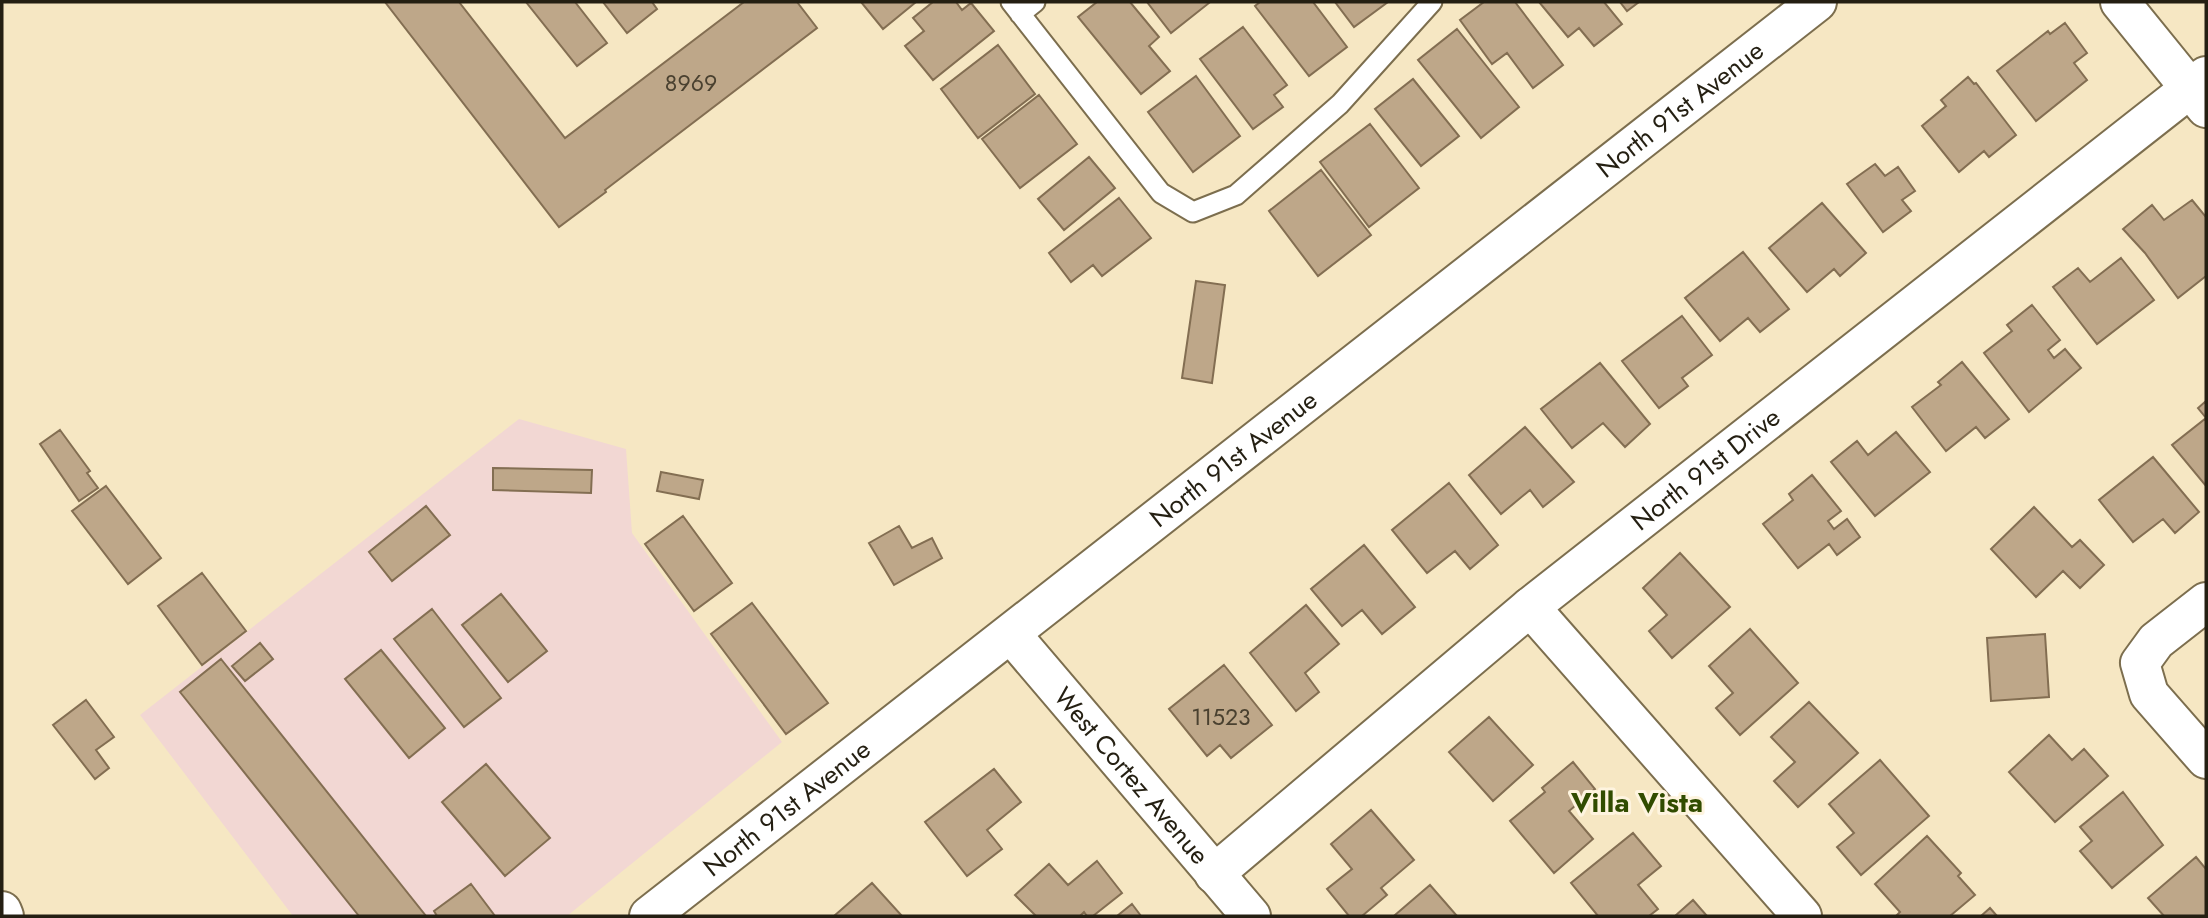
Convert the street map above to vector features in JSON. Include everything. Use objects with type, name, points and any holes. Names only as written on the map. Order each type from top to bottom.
[{"type":"street","name":"North 91st Avenue","points":[[649,916],[1817,2]]},
{"type":"street","points":[[2120,2],[2201,91]]},
{"type":"street","name":"North 91st Drive","points":[[1214,874],[1530,607],[2201,91]]},
{"type":"street","points":[[2206,601],[2156,641],[2140,663],[2149,694],[2206,759]]},
{"type":"street","points":[[1530,607],[1802,916]]},
{"type":"street","name":"West Cortez Avenue","points":[[1011,634],[1251,916]]},
{"type":"lane","points":[[1022,6],[1161,193],[1193,212],[1236,195],[1329,113],[1432,2]]},
{"type":"shaded area","points":[[519,419],[626,449],[632,533],[782,742],[567,916],[293,916],[140,715]]},
{"type":"building","points":[[385,2],[459,2],[565,138],[744,2],[797,2],[817,28],[559,227]]},
{"type":"building","points":[[526,2],[575,2],[607,43],[577,66]]},
{"type":"building","points":[[603,2],[652,2],[657,9],[627,33]]},
{"type":"building","points":[[861,2],[916,2],[883,29]]},
{"type":"building","points":[[933,2],[956,2],[962,10],[971,3],[994,31],[933,80],[905,46],[924,31],[913,18]]},
{"type":"building","points":[[1097,2],[1130,2],[1159,37],[1149,46],[1170,71],[1141,94],[1078,17]]},
{"type":"building","points":[[1147,2],[1208,2],[1209,3],[1171,33]]},
{"type":"building","points":[[1260,2],[1313,2],[1347,47],[1309,76],[1255,6]]},
{"type":"building","points":[[1335,2],[1388,2],[1354,27]]},
{"type":"building","points":[[1484,2],[1515,2],[1563,65],[1533,88],[1507,53],[1492,64],[1460,20]]},
{"type":"building","points":[[1539,2],[1604,2],[1622,24],[1594,46],[1579,28],[1568,37]]},
{"type":"building","points":[[1620,2],[1639,2],[1627,11]]},
{"type":"building","points":[[2065,23],[2087,53],[2074,63],[2087,80],[2036,121],[1997,71],[2048,31],[2050,34]]},
{"type":"building","points":[[1243,27],[1287,85],[1274,95],[1283,107],[1253,129],[1200,59]]},
{"type":"building","points":[[1457,29],[1519,107],[1481,138],[1418,60]]},
{"type":"building","points":[[998,45],[1035,94],[978,138],[941,89]]},
{"type":"building","points":[[1196,76],[1240,136],[1193,172],[1148,112]]},
{"type":"building","points":[[1968,77],[1976,83],[2016,135],[1989,157],[1984,151],[1959,172],[1922,126],[1946,106],[1941,100]]},
{"type":"building","points":[[1413,79],[1459,136],[1421,166],[1375,109]]},
{"type":"building","points":[[1039,95],[1077,144],[1020,188],[982,139]]},
{"type":"building","points":[[1370,124],[1419,188],[1369,227],[1320,162]]},
{"type":"building","points":[[1089,157],[1115,188],[1064,230],[1038,199]]},
{"type":"building","points":[[1875,164],[1885,176],[1898,167],[1915,191],[1902,200],[1911,211],[1883,232],[1847,184]]},
{"type":"building","points":[[1321,170],[1371,235],[1318,276],[1269,211]]},
{"type":"building","points":[[1119,198],[1151,238],[1102,276],[1093,265],[1071,282],[1049,253]]},
{"type":"building","points":[[2192,200],[2206,217],[2206,276],[2178,298],[2145,253],[2123,229],[2152,205],[2164,220]]},
{"type":"building","points":[[1822,203],[1866,253],[1840,276],[1834,269],[1807,292],[1769,248]]},
{"type":"building","points":[[1743,252],[1789,309],[1760,332],[1748,318],[1720,341],[1685,298]]},
{"type":"building","points":[[2121,258],[2154,300],[2097,344],[2053,287],[2078,268],[2090,282]]},
{"type":"building","points":[[1196,281],[1225,285],[1212,383],[1182,378]]},
{"type":"building","points":[[2032,305],[2060,340],[2048,350],[2054,358],[2065,349],[2081,368],[2029,412],[1984,353],[2012,331],[2007,325]]},
{"type":"building","points":[[1682,316],[1712,355],[1682,378],[1688,386],[1659,408],[1622,361]]},
{"type":"building","points":[[1962,362],[2009,419],[1985,438],[1976,427],[1946,451],[1912,407],[1941,385],[1938,382]]},
{"type":"building","points":[[1600,363],[1650,424],[1625,447],[1603,423],[1572,448],[1541,409]]},
{"type":"building","points":[[2206,401],[2206,418],[2198,408]]},
{"type":"building","points":[[2206,418],[2206,486],[2172,445]]},
{"type":"building","points":[[1525,427],[1574,482],[1543,507],[1530,490],[1501,514],[1469,475]]},
{"type":"building","points":[[60,430],[90,471],[87,473],[98,488],[79,501],[40,444]]},
{"type":"building","points":[[1896,432],[1930,472],[1875,516],[1831,462],[1857,441],[1868,455]]},
{"type":"building","points":[[2153,457],[2199,512],[2175,533],[2163,519],[2133,542],[2099,500]]},
{"type":"building","points":[[493,468],[592,470],[591,493],[493,490]]},
{"type":"building","points":[[661,472],[703,480],[699,499],[657,491]]},
{"type":"building","points":[[1812,475],[1841,511],[1828,521],[1834,529],[1847,519],[1860,537],[1837,555],[1829,544],[1798,568],[1763,524],[1793,500],[1789,494]]},
{"type":"building","points":[[1449,483],[1498,545],[1470,569],[1455,551],[1427,573],[1392,530]]},
{"type":"building","points":[[106,486],[161,558],[128,584],[72,511]]},
{"type":"building","points":[[426,506],[450,535],[392,581],[369,552]]},
{"type":"building","points":[[2034,507],[2072,547],[2080,540],[2104,565],[2080,588],[2063,571],[2036,597],[1991,549]]},
{"type":"building","points":[[683,516],[732,583],[694,611],[645,544]]},
{"type":"building","points":[[899,526],[912,548],[932,538],[942,558],[894,585],[869,543]]},
{"type":"building","points":[[1364,545],[1415,607],[1382,634],[1362,610],[1342,626],[1311,589]]},
{"type":"building","points":[[1680,553],[1730,607],[1672,658],[1649,631],[1667,615],[1643,588]]},
{"type":"building","points":[[202,573],[246,631],[202,665],[158,606]]},
{"type":"building","points":[[501,594],[547,651],[508,682],[462,625]]},
{"type":"building","points":[[752,603],[828,703],[786,734],[711,634]]},
{"type":"building","points":[[1306,605],[1339,644],[1305,673],[1319,692],[1296,711],[1250,653]]},
{"type":"building","points":[[432,609],[501,698],[464,727],[394,639]]},
{"type":"building","points":[[1750,629],[1798,683],[1740,735],[1716,708],[1733,693],[1709,666]]},
{"type":"building","points":[[2045,634],[2049,697],[1991,701],[1987,638]]},
{"type":"building","points":[[260,643],[273,659],[245,681],[232,666]]},
{"type":"building","points":[[381,650],[445,728],[409,758],[345,679]]},
{"type":"building","points":[[221,659],[426,916],[359,916],[180,692]]},
{"type":"building","points":[[1224,665],[1272,725],[1231,758],[1220,745],[1207,756],[1169,709]]},
{"type":"building","points":[[86,700],[114,737],[96,750],[109,768],[95,779],[53,725]]},
{"type":"building","points":[[1809,702],[1858,753],[1798,807],[1774,781],[1795,762],[1771,737]]},
{"type":"building","points":[[1489,717],[1533,765],[1493,801],[1449,752]]},
{"type":"building","points":[[2049,735],[2072,760],[2084,749],[2108,776],[2055,822],[2009,772]]},
{"type":"building","points":[[1880,760],[1929,816],[1861,875],[1837,847],[1854,833],[1829,804]]},
{"type":"building","points":[[1573,762],[1595,789],[1569,811],[1593,839],[1554,873],[1510,821],[1545,792],[1542,788]]},
{"type":"building","points":[[486,764],[550,838],[505,876],[442,802]]},
{"type":"building","points":[[994,769],[1021,802],[987,830],[1002,849],[967,876],[925,822]]},
{"type":"building","points":[[2123,792],[2163,845],[2112,888],[2080,851],[2092,841],[2080,827]]},
{"type":"building","points":[[1371,810],[1414,860],[1381,888],[1387,895],[1362,916],[1349,916],[1327,889],[1352,869],[1331,844]]},
{"type":"building","points":[[1633,833],[1661,866],[1638,885],[1658,909],[1649,916],[1598,916],[1571,883]]},
{"type":"building","points":[[1927,836],[1961,873],[1958,876],[1975,895],[1950,916],[1896,916],[1900,912],[1875,884]]},
{"type":"building","points":[[2196,857],[2206,869],[2206,916],[2164,916],[2148,898]]},
{"type":"building","points":[[1097,861],[1122,893],[1093,916],[1087,916],[1084,912],[1080,916],[1036,916],[1015,895],[1049,864],[1068,885]]},
{"type":"building","points":[[872,883],[902,916],[834,916]]},
{"type":"building","points":[[471,884],[495,916],[437,916],[434,911]]},
{"type":"building","points":[[1430,885],[1457,916],[1395,915]]},
{"type":"building","points":[[1693,900],[1707,916],[1675,916]]},
{"type":"building","points":[[1132,904],[1141,916],[1117,916]]},
{"type":"building","points":[[1990,908],[1997,916],[1981,916]]},
{"type":"district","name":"Villa Vista","points":[[1637,802]]}]
